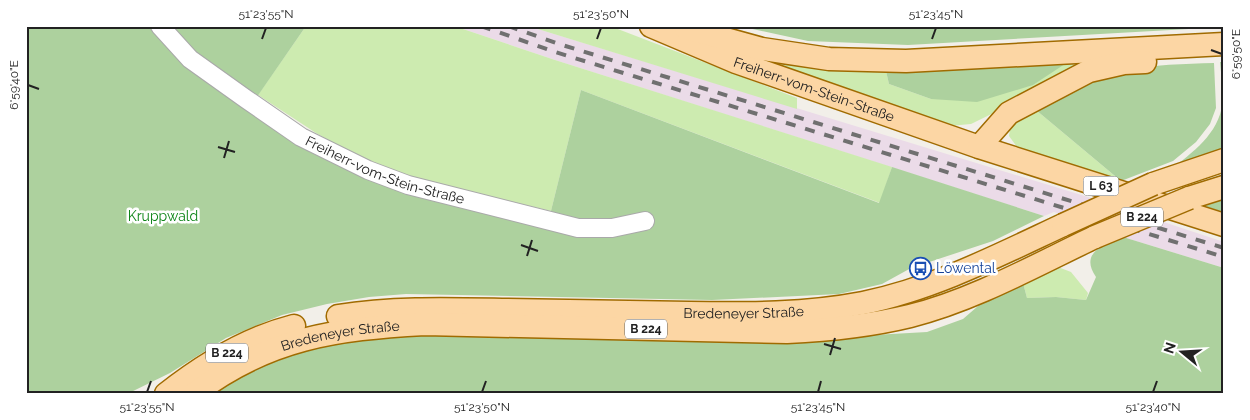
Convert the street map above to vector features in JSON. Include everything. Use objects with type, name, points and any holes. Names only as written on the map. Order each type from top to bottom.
[{"type":"main road","name":"Freiherr-vom-Stein-Straße","points":[[651,26],[736,62],[979,146]]},
{"type":"main road","points":[[673,26],[762,49],[829,59],[906,60],[1224,44]]},
{"type":"main road","points":[[979,146],[1009,113],[1089,71],[1124,63],[1224,57]]},
{"type":"main road","name":"L 63","points":[[979,146],[1224,225]]},
{"type":"main road","name":"Bredeneyer Straße","points":[[166,394],[207,364],[243,344],[284,328],[327,318],[371,311],[424,308],[733,314],[825,308],[864,303],[927,284],[989,260],[1153,184],[1224,160]]},
{"type":"main road","name":"Bredeneyer Straße","points":[[194,394],[215,378],[248,360],[289,343],[329,333],[370,327],[425,324],[786,332],[828,330],[871,324],[912,315],[973,294],[1095,237],[1189,198],[1224,188]]},
{"type":"street","name":"Freiherr-vom-Stein-Straße","points":[[160,26],[190,59],[301,137],[368,170],[408,185],[578,228],[612,228],[645,220]]},
{"type":"shaded area","points":[[454,26],[528,26],[1088,197],[1224,242],[1224,268],[1123,237],[1054,212],[1044,216]]},
{"type":"green space","name":"Kruppwald","points":[[26,26],[306,26],[248,110],[301,146],[374,182],[417,196],[547,227],[581,90],[879,203],[892,167],[1044,216],[993,241],[911,268],[882,284],[839,294],[712,300],[406,294],[369,297],[327,304],[282,315],[226,338],[170,373],[127,394],[26,394]]},
{"type":"green space","points":[[306,26],[454,26],[892,167],[880,203],[581,90],[551,211],[410,177],[371,164],[316,133],[258,95]]},
{"type":"green space","points":[[528,26],[610,26],[797,98],[797,109]]},
{"type":"green space","points":[[739,26],[1224,27],[908,45],[808,41]]},
{"type":"green space","points":[[730,49],[885,67],[889,84],[931,99],[1074,58],[1088,67],[971,124],[949,126]]},
{"type":"green space","points":[[1074,58],[1033,85],[977,102],[931,99],[889,84],[885,67]]},
{"type":"green space","points":[[1220,62],[1224,62],[1224,150],[1174,167],[1207,138],[1218,119],[1222,109],[1223,97]]},
{"type":"green space","points":[[1214,63],[1216,108],[1210,124],[1196,142],[1173,161],[1121,181],[1036,110],[1068,93],[1113,74],[1158,66]]},
{"type":"green space","points":[[1036,110],[1121,181],[1017,147],[1009,136],[1011,122]]},
{"type":"green space","points":[[1224,198],[1224,212],[1204,206]]},
{"type":"green space","points":[[1123,237],[1224,268],[1224,394],[211,394],[268,358],[371,334],[803,339],[927,332],[963,319],[985,300],[1022,279],[1027,298],[1056,297],[1086,300],[1096,277],[1090,261],[1092,255],[1108,243]]},
{"type":"green space","points":[[1058,267],[1071,272],[1088,293],[1086,300],[1056,297],[1027,298],[1022,279]]},
{"type":"railway","points":[[481,26],[555,52],[1224,257]]},
{"type":"railway","points":[[508,26],[559,44],[1224,248]]},
{"type":"place","name":"Löwental","points":[[920,268]]}]
